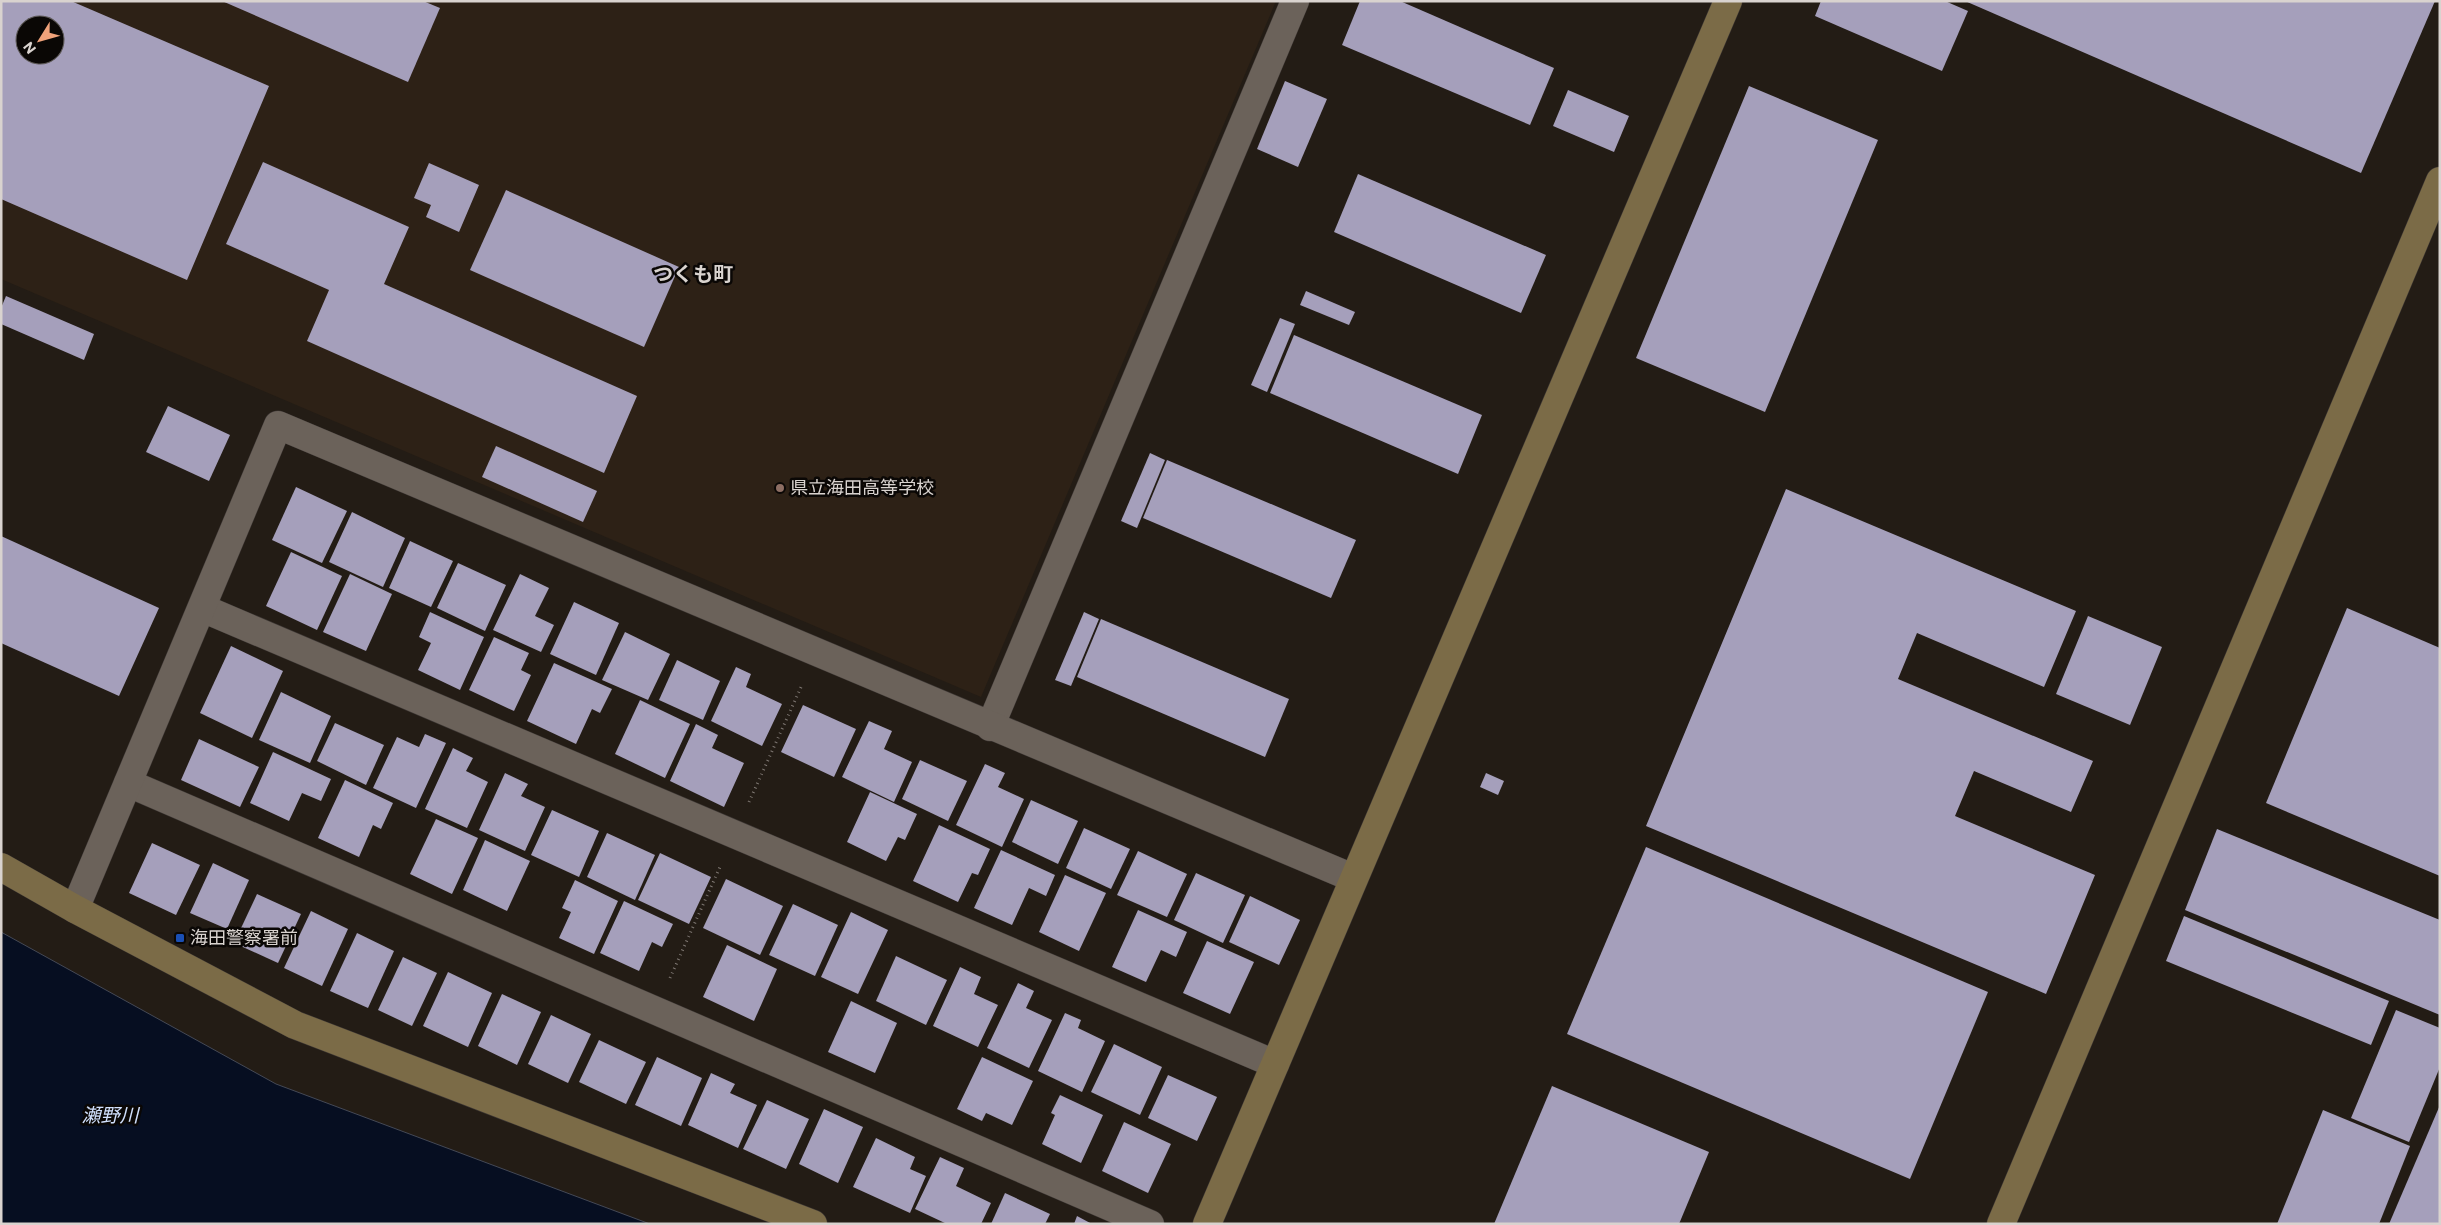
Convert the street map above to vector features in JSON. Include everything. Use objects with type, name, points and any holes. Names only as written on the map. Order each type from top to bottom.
[{"type":"street","points":[[990,727],[1295,1]]},
{"type":"street","points":[[1207,1224],[1728,1]]},
{"type":"street","points":[[2001,1224],[2440,181]]},
{"type":"street","points":[[75,909],[278,425],[990,727],[1354,878]]},
{"type":"street","points":[[202,608],[1275,1064]]},
{"type":"street","points":[[128,783],[1150,1224]]},
{"type":"street","points":[[1,867],[75,909],[295,1025],[813,1224]]},
{"type":"shaded area","name":"県立海田高等学校","points":[[1,1],[1276,1],[981,697],[1,279]]},
{"type":"water","name":"瀬野川","points":[[1,932],[276,1084],[650,1224],[1,1224]]},
{"type":"building","points":[[1,1],[71,1],[269,86],[187,280],[1,199]]},
{"type":"building","points":[[222,1],[423,1],[440,8],[408,82]]},
{"type":"building","points":[[1360,1],[1400,1],[1554,68],[1530,125],[1342,45]]},
{"type":"building","points":[[1821,1],[1945,1],[1968,11],[1942,71],[1815,16]]},
{"type":"building","points":[[1965,1],[2435,1],[2361,173]]},
{"type":"building","points":[[1285,81],[1327,99],[1298,167],[1257,149]]},
{"type":"building","points":[[1749,86],[1878,140],[1765,412],[1636,358]]},
{"type":"building","points":[[1568,90],[1629,116],[1614,152],[1553,126]]},
{"type":"building","points":[[263,162],[409,227],[384,284],[637,396],[604,473],[307,341],[329,290],[226,244]]},
{"type":"building","points":[[429,163],[479,185],[459,232],[426,217],[431,205],[414,198]]},
{"type":"building","points":[[1358,174],[1546,255],[1521,313],[1334,232]]},
{"type":"building","points":[[506,190],[679,267],[644,347],[470,270]]},
{"type":"building","points":[[1306,291],[1355,312],[1349,325],[1300,305]]},
{"type":"building","points":[[6,296],[94,334],[84,360],[1,324],[1,308]]},
{"type":"building","points":[[1280,318],[1295,324],[1267,392],[1251,385]]},
{"type":"building","points":[[1294,335],[1482,415],[1458,474],[1270,393]]},
{"type":"building","points":[[168,406],[230,435],[209,481],[146,452]]},
{"type":"building","points":[[496,446],[597,491],[583,522],[482,477]]},
{"type":"building","points":[[1150,453],[1165,460],[1137,528],[1121,521]]},
{"type":"building","points":[[1167,460],[1356,540],[1331,598],[1143,518]]},
{"type":"building","points":[[296,487],[347,511],[322,563],[272,540]]},
{"type":"building","points":[[1786,489],[2076,611],[2044,687],[1917,633],[1898,679],[2093,761],[2071,812],[1974,771],[1955,816],[2095,875],[2046,994],[1646,826]]},
{"type":"building","points":[[352,512],[405,538],[383,587],[329,562]]},
{"type":"building","points":[[1,536],[159,608],[119,696],[1,643]]},
{"type":"building","points":[[410,541],[453,561],[431,607],[389,588]]},
{"type":"building","points":[[291,552],[342,576],[317,630],[266,606]]},
{"type":"building","points":[[458,563],[506,585],[485,631],[437,608]]},
{"type":"building","points":[[350,574],[392,594],[366,651],[323,632]]},
{"type":"building","points":[[520,574],[549,588],[535,616],[554,625],[541,652],[493,630]]},
{"type":"building","points":[[574,602],[619,623],[596,675],[550,654]]},
{"type":"building","points":[[2347,608],[2440,648],[2440,876],[2266,803]]},
{"type":"building","points":[[430,612],[484,637],[460,690],[418,670],[431,643],[419,637]]},
{"type":"building","points":[[1084,612],[1099,619],[1071,686],[1055,680]]},
{"type":"building","points":[[2088,616],[2162,647],[2130,725],[2056,694]]},
{"type":"building","points":[[1101,619],[1289,699],[1265,757],[1077,677]]},
{"type":"building","points":[[625,632],[670,654],[648,700],[602,680]]},
{"type":"building","points":[[494,637],[529,653],[521,670],[531,675],[514,711],[469,690]]},
{"type":"building","points":[[231,646],[283,671],[252,738],[200,713]]},
{"type":"building","points":[[677,660],[720,681],[703,720],[659,700]]},
{"type":"building","points":[[554,663],[612,689],[600,713],[592,709],[576,744],[527,721]]},
{"type":"building","points":[[736,667],[751,674],[746,687],[782,704],[762,746],[711,721]]},
{"type":"building","points":[[281,692],[331,716],[310,763],[259,740]]},
{"type":"building","points":[[640,700],[690,724],[665,778],[615,754]]},
{"type":"building","points":[[803,705],[856,729],[834,777],[781,752]]},
{"type":"building","points":[[869,721],[892,731],[884,749],[912,762],[894,802],[842,777]]},
{"type":"building","points":[[335,723],[384,745],[366,785],[317,761]]},
{"type":"building","points":[[696,724],[718,735],[712,748],[744,763],[724,807],[670,781]]},
{"type":"building","points":[[425,734],[446,743],[416,808],[373,788],[397,737],[419,747]]},
{"type":"building","points":[[199,739],[259,767],[240,807],[181,780]]},
{"type":"building","points":[[453,748],[473,758],[466,771],[488,782],[467,828],[425,809]]},
{"type":"building","points":[[273,752],[331,779],[321,801],[302,793],[289,821],[250,803]]},
{"type":"building","points":[[920,760],[967,781],[948,821],[902,799]]},
{"type":"building","points":[[985,764],[1005,773],[998,787],[1024,799],[1002,847],[956,825]]},
{"type":"building","points":[[505,773],[528,784],[521,796],[545,807],[525,851],[479,830]]},
{"type":"building","points":[[1486,773],[1504,781],[1498,795],[1480,787]]},
{"type":"building","points":[[345,780],[393,803],[381,829],[373,825],[359,857],[318,838]]},
{"type":"building","points":[[870,792],[917,814],[905,840],[898,837],[886,861],[847,842]]},
{"type":"building","points":[[1031,800],[1078,821],[1058,864],[1012,842]]},
{"type":"building","points":[[552,810],[599,831],[579,877],[531,855]]},
{"type":"building","points":[[436,819],[478,838],[452,894],[410,874]]},
{"type":"building","points":[[939,825],[990,849],[978,875],[972,873],[958,902],[913,881]]},
{"type":"building","points":[[1084,828],[1130,849],[1111,889],[1066,868]]},
{"type":"building","points":[[2217,829],[2440,920],[2440,1015],[2185,910]]},
{"type":"building","points":[[607,833],[655,855],[635,900],[587,877]]},
{"type":"building","points":[[485,840],[530,861],[507,911],[463,890]]},
{"type":"building","points":[[152,843],[200,865],[176,915],[129,893]]},
{"type":"building","points":[[1646,847],[1988,992],[1910,1179],[1567,1034]]},
{"type":"building","points":[[1001,850],[1055,875],[1046,896],[1029,888],[1012,925],[974,908]]},
{"type":"building","points":[[1138,851],[1187,874],[1167,917],[1117,895]]},
{"type":"building","points":[[660,853],[711,877],[689,924],[638,900]]},
{"type":"building","points":[[213,863],[249,880],[227,929],[190,913]]},
{"type":"building","points":[[1196,873],[1245,895],[1223,943],[1174,920]]},
{"type":"building","points":[[1065,875],[1106,893],[1079,951],[1039,932]]},
{"type":"building","points":[[726,879],[783,906],[760,955],[703,928]]},
{"type":"building","points":[[575,880],[618,901],[594,954],[559,938],[571,912],[562,908]]},
{"type":"building","points":[[257,894],[301,914],[278,963],[234,943]]},
{"type":"building","points":[[1250,896],[1300,920],[1279,965],[1229,942]]},
{"type":"building","points":[[624,901],[673,924],[662,947],[652,942],[639,971],[600,953]]},
{"type":"building","points":[[793,904],[838,925],[815,976],[769,955]]},
{"type":"building","points":[[1138,910],[1187,932],[1176,957],[1161,950],[1146,982],[1112,967]]},
{"type":"building","points":[[311,911],[348,929],[322,986],[284,968]]},
{"type":"building","points":[[851,912],[888,930],[858,994],[821,977]]},
{"type":"building","points":[[2184,916],[2389,1001],[2371,1045],[2166,961]]},
{"type":"building","points":[[357,933],[394,951],[368,1008],[330,991]]},
{"type":"building","points":[[1207,941],[1254,962],[1230,1014],[1183,993]]},
{"type":"building","points":[[727,945],[777,969],[754,1021],[703,997]]},
{"type":"building","points":[[896,956],[947,980],[926,1025],[876,1001]]},
{"type":"building","points":[[403,957],[437,973],[412,1026],[378,1010]]},
{"type":"building","points":[[960,967],[981,977],[974,994],[998,1005],[978,1047],[933,1026]]},
{"type":"building","points":[[448,972],[492,993],[468,1047],[423,1026]]},
{"type":"building","points":[[1018,983],[1034,991],[1026,1008],[1052,1020],[1029,1068],[987,1048]]},
{"type":"building","points":[[502,994],[541,1012],[517,1065],[478,1046]]},
{"type":"building","points":[[851,1001],[897,1023],[875,1073],[828,1052]]},
{"type":"building","points":[[2396,1010],[2440,1028],[2440,1067],[2409,1142],[2351,1118]]},
{"type":"building","points":[[1065,1013],[1081,1020],[1078,1028],[1105,1041],[1082,1092],[1038,1071]]},
{"type":"building","points":[[551,1015],[591,1034],[568,1083],[528,1064]]},
{"type":"building","points":[[599,1040],[646,1062],[626,1104],[579,1082]]},
{"type":"building","points":[[1114,1044],[1162,1067],[1140,1115],[1091,1092]]},
{"type":"building","points":[[657,1057],[702,1078],[681,1126],[635,1105]]},
{"type":"building","points":[[982,1057],[1033,1081],[1012,1125],[986,1113],[982,1121],[957,1109]]},
{"type":"building","points":[[711,1073],[735,1084],[730,1093],[757,1105],[738,1148],[688,1125]]},
{"type":"building","points":[[1168,1075],[1217,1097],[1197,1141],[1148,1118]]},
{"type":"building","points":[[1552,1086],[1709,1152],[1679,1224],[1494,1224]]},
{"type":"building","points":[[1060,1095],[1103,1115],[1081,1163],[1042,1144],[1055,1115],[1051,1113]]},
{"type":"building","points":[[767,1100],[809,1119],[786,1169],[743,1149]]},
{"type":"building","points":[[2440,1105],[2440,1224],[2389,1224]]},
{"type":"building","points":[[824,1109],[863,1127],[838,1183],[799,1164]]},
{"type":"building","points":[[2323,1110],[2410,1146],[2379,1224],[2277,1224]]},
{"type":"building","points":[[1124,1122],[1171,1144],[1148,1193],[1102,1171]]},
{"type":"building","points":[[876,1138],[915,1157],[910,1169],[926,1176],[910,1213],[853,1187]]},
{"type":"building","points":[[940,1157],[964,1168],[956,1186],[991,1203],[981,1224],[947,1224],[915,1209]]},
{"type":"building","points":[[1005,1193],[1050,1214],[1045,1224],[991,1224]]},
{"type":"building","points":[[1077,1216],[1092,1224],[1074,1224]]},
{"type":"place","name":"県立海田高等学校","points":[[780,488]]},
{"type":"place","name":"海田警察署前","points":[[180,938]]},
{"type":"district","name":"つくも町","points":[[693,274]]}]
